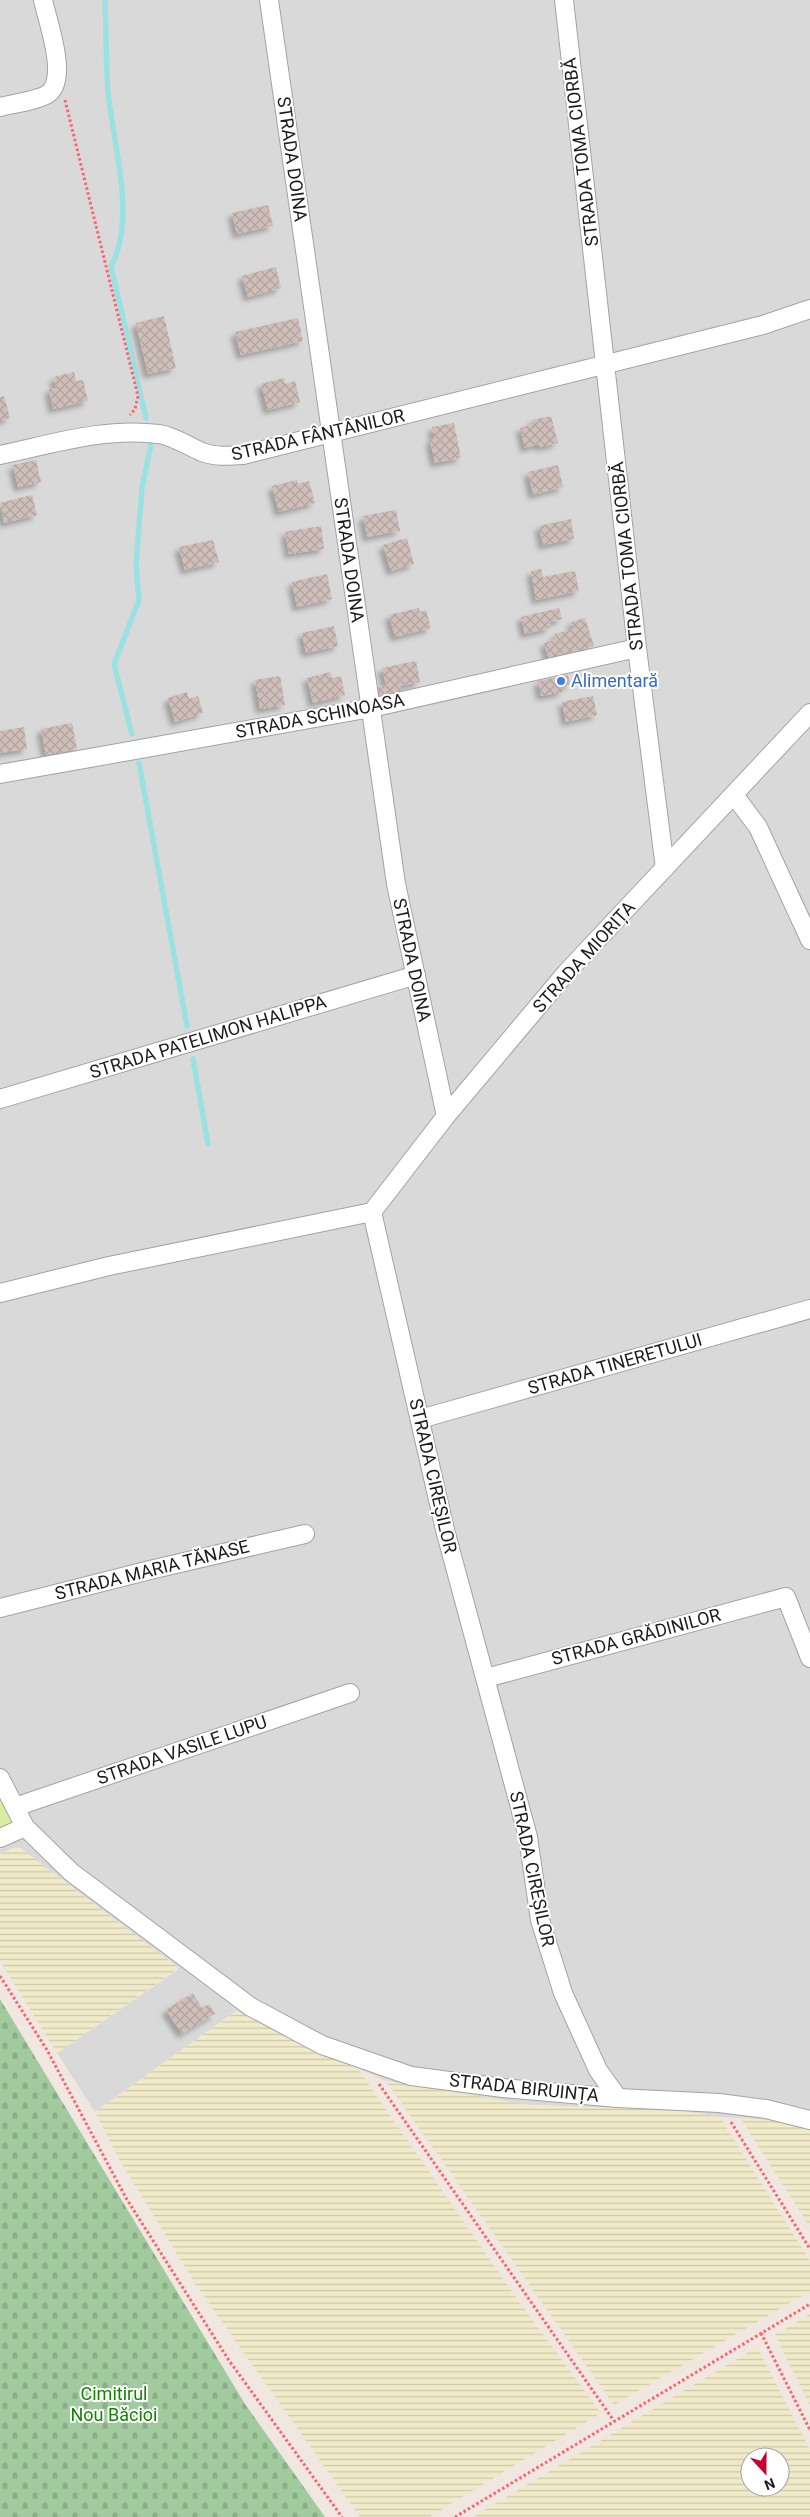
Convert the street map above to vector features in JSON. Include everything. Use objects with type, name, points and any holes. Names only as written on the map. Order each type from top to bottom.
[{"type":"street","points":[[0,107],[47,94],[56,84],[58,70],[43,0]]},
{"type":"street","name":"STRADA DOINA","points":[[269,0],[396,884],[446,1116]]},
{"type":"street","name":"STRADA TOMA CIORBĂ","points":[[564,0],[637,648],[665,868]]},
{"type":"street","points":[[605,363],[763,325],[810,309]]},
{"type":"street","name":"STRADA FÂNTÂNILOR","points":[[0,455],[109,432],[162,434],[204,453],[221,456],[243,455],[605,363]]},
{"type":"street","name":"STRADA SCHINOASA","points":[[0,774],[371,708],[637,648]]},
{"type":"street","name":"STRADA MIORIȚA","points":[[372,1212],[446,1116],[566,973],[810,713]]},
{"type":"street","points":[[734,795],[758,827],[810,940]]},
{"type":"street","name":"STRADA PATELIMON HALIPPA","points":[[0,1099],[416,975]]},
{"type":"street","points":[[0,1293],[109,1266],[372,1212]]},
{"type":"street","name":"STRADA CIREȘILOR","points":[[372,1212],[445,1530],[528,1837],[540,1920],[562,1993],[598,2070],[618,2098]]},
{"type":"street","name":"STRADA TINERETULUI","points":[[420,1419],[810,1308]]},
{"type":"street","name":"STRADA MARIA TĂNASE","points":[[0,1608],[150,1570],[305,1534]]},
{"type":"street","name":"STRADA GRĂDINILOR","points":[[486,1678],[786,1596],[810,1658]]},
{"type":"street","name":"STRADA VASILE LUPU","points":[[15,1807],[350,1693]]},
{"type":"street","name":"STRADA BIRUINȚA","points":[[0,1778],[25,1827],[71,1872],[251,2007],[322,2045],[411,2076],[503,2088],[618,2098],[719,2103],[766,2109],[810,2120]]},
{"type":"street","points":[[0,1838],[25,1827]]},
{"type":"path","points":[[56,84],[68,105],[138,396],[134,409],[128,417],[109,432]]},
{"type":"path","points":[[0,1976],[47,2050],[126,2198],[228,2359],[342,2517]]},
{"type":"path","points":[[378,2083],[614,2421]]},
{"type":"path","points":[[719,2103],[810,2249]]},
{"type":"path","points":[[455,2517],[810,2304]]},
{"type":"path","points":[[761,2333],[810,2430]]},
{"type":"shaded area","points":[[0,0],[810,0],[810,2128],[788,2121],[720,2117],[678,2110],[531,2105],[386,2081],[236,2011],[95,2112],[57,2053],[179,1969],[18,1846],[0,1854]]},
{"type":"shaded area","points":[[18,1846],[179,1968],[57,2053],[0,1961],[0,1854]]},
{"type":"shaded area","points":[[236,2011],[358,2069],[520,2303],[601,2413],[429,2517],[360,2517],[196,2285],[119,2159],[95,2112]]},
{"type":"shaded area","points":[[386,2081],[531,2105],[678,2110],[720,2117],[810,2261],[810,2291],[614,2405]]},
{"type":"shaded area","points":[[740,2118],[788,2121],[810,2128],[810,2227]]},
{"type":"shaded area","points":[[810,2314],[810,2405],[775,2335]]},
{"type":"shaded area","points":[[757,2347],[810,2450],[810,2517],[473,2517]]},
{"type":"green space","points":[[0,1793],[14,1824],[0,1830]]},
{"type":"green space","name":"Cimitirul Nou Băcioi","points":[[0,1999],[245,2404],[325,2517],[0,2517]]},
{"type":"building","points":[[268,205],[273,226],[237,234],[232,213]]},
{"type":"building","points":[[276,267],[281,288],[248,297],[242,276]]},
{"type":"building","points":[[164,316],[176,368],[148,374],[136,323]]},
{"type":"building","points":[[298,318],[303,341],[241,355],[235,332]]},
{"type":"building","points":[[74,372],[76,381],[83,380],[88,401],[53,409],[49,389],[56,388],[54,377]]},
{"type":"building","points":[[284,378],[285,384],[295,381],[300,402],[268,410],[261,384]]},
{"type":"building","points":[[4,396],[10,418],[0,421],[0,397]]},
{"type":"building","points":[[551,416],[558,443],[540,447],[539,444],[525,448],[520,428],[533,424],[532,420]]},
{"type":"building","points":[[454,423],[461,458],[435,463],[430,440],[434,439],[432,427]]},
{"type":"building","points":[[36,460],[41,482],[18,487],[13,465]]},
{"type":"building","points":[[558,465],[563,487],[533,495],[528,472]]},
{"type":"building","points":[[297,480],[298,484],[309,481],[315,503],[279,512],[272,486]]},
{"type":"building","points":[[32,495],[37,515],[4,523],[0,503]]},
{"type":"building","points":[[396,510],[400,531],[367,537],[363,516]]},
{"type":"building","points":[[571,519],[574,539],[543,545],[539,526]]},
{"type":"building","points":[[321,526],[324,549],[289,554],[285,532]]},
{"type":"building","points":[[407,538],[414,564],[391,571],[383,545]]},
{"type":"building","points":[[213,540],[219,562],[185,570],[179,547]]},
{"type":"building","points":[[541,569],[543,577],[575,571],[579,591],[536,600],[531,571]]},
{"type":"building","points":[[327,574],[332,599],[297,607],[292,582]]},
{"type":"building","points":[[419,608],[420,612],[426,610],[431,628],[395,637],[389,615]]},
{"type":"building","points":[[559,608],[562,619],[549,623],[550,628],[525,634],[521,617]]},
{"type":"building","points":[[585,618],[594,646],[549,659],[544,643],[556,639],[555,634],[573,629],[571,622]]},
{"type":"building","points":[[334,626],[338,646],[306,653],[302,633]]},
{"type":"building","points":[[416,661],[420,682],[400,686],[401,692],[380,696],[378,687],[386,685],[382,668]]},
{"type":"building","points":[[330,672],[332,678],[341,676],[345,695],[313,703],[307,678]]},
{"type":"building","points":[[568,675],[570,685],[561,687],[563,692],[541,696],[538,681]]},
{"type":"building","points":[[280,676],[285,705],[260,709],[255,680]]},
{"type":"building","points":[[187,692],[189,699],[198,696],[203,713],[175,722],[168,698]]},
{"type":"building","points":[[593,696],[597,715],[566,722],[562,702]]},
{"type":"building","points":[[72,723],[77,749],[46,755],[41,729]]},
{"type":"building","points":[[24,727],[27,749],[0,753],[0,731]]},
{"type":"building","points":[[193,1993],[202,2008],[209,2004],[215,2014],[182,2034],[166,2010]]},
{"type":"waterway","points":[[105,0],[108,92],[123,204],[119,247],[111,266],[146,418]]},
{"type":"waterway","points":[[132,734],[114,664],[139,600],[136,566],[142,487],[151,445]]},
{"type":"waterway","points":[[139,763],[187,1026]]},
{"type":"waterway","points":[[193,1059],[208,1144]]},
{"type":"place","name":"Alimentară","points":[[561,681]]}]
